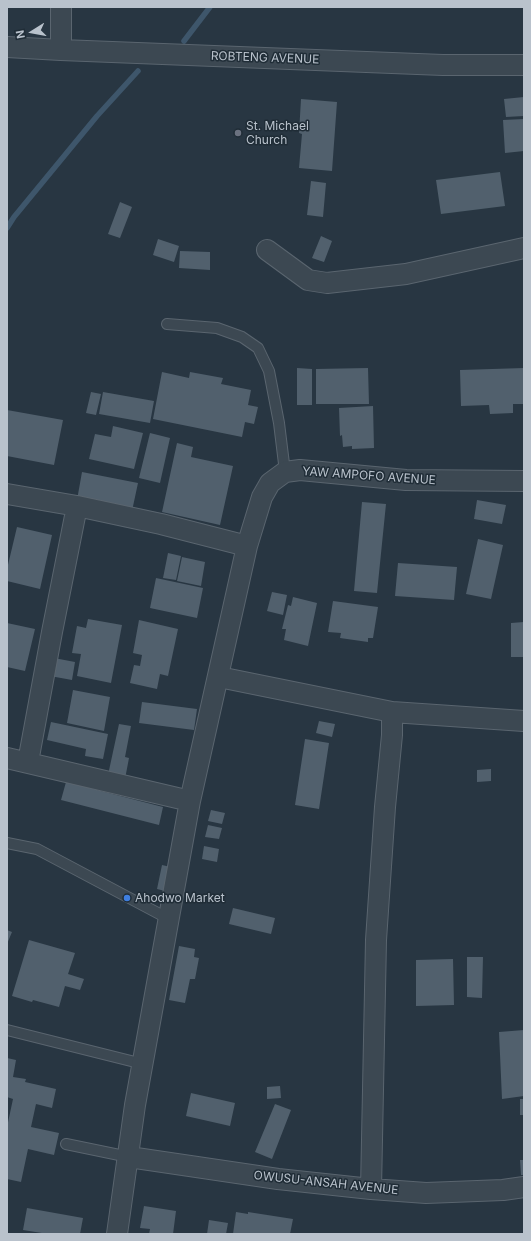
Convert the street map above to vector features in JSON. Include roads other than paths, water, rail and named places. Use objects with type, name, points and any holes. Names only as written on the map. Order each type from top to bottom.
[{"type":"street","points":[[61,7],[61,50]]},
{"type":"street","name":"ROBTENG AVENUE","points":[[7,47],[443,65],[523,61]]},
{"type":"street","points":[[267,250],[308,280],[327,283],[406,274],[524,248]]},
{"type":"street","name":"YAW AMPOFO AVENUE","points":[[285,472],[300,470],[406,480],[524,480]]},
{"type":"street","points":[[117,1234],[129,1157],[135,1105],[190,801],[219,677],[246,546],[262,497],[270,483],[285,472]]},
{"type":"street","points":[[7,494],[77,506],[161,524],[246,546]]},
{"type":"street","points":[[28,762],[77,506]]},
{"type":"street","points":[[219,677],[392,712],[524,721]]},
{"type":"street","points":[[371,1189],[376,940],[385,807],[392,735],[392,712]]},
{"type":"street","points":[[7,758],[190,801]]},
{"type":"street","name":"OWUSU-ANSAH AVENUE","points":[[129,1157],[278,1179],[371,1189],[426,1193],[503,1190],[524,1187]]},
{"type":"lane","points":[[168,324],[217,328],[242,337],[258,348],[269,371],[279,423],[285,472]]},
{"type":"lane","points":[[7,843],[37,849],[169,919]]},
{"type":"lane","points":[[7,1030],[143,1064]]},
{"type":"lane","points":[[66,1144],[129,1157]]},
{"type":"waterway","points":[[184,41],[210,7]]},
{"type":"waterway","points":[[7,228],[14,217],[97,116],[138,71]]},
{"type":"place","name":"St. Michael Church","points":[[238,133]]},
{"type":"place","name":"Ahodwo Market","points":[[127,898]]}]
